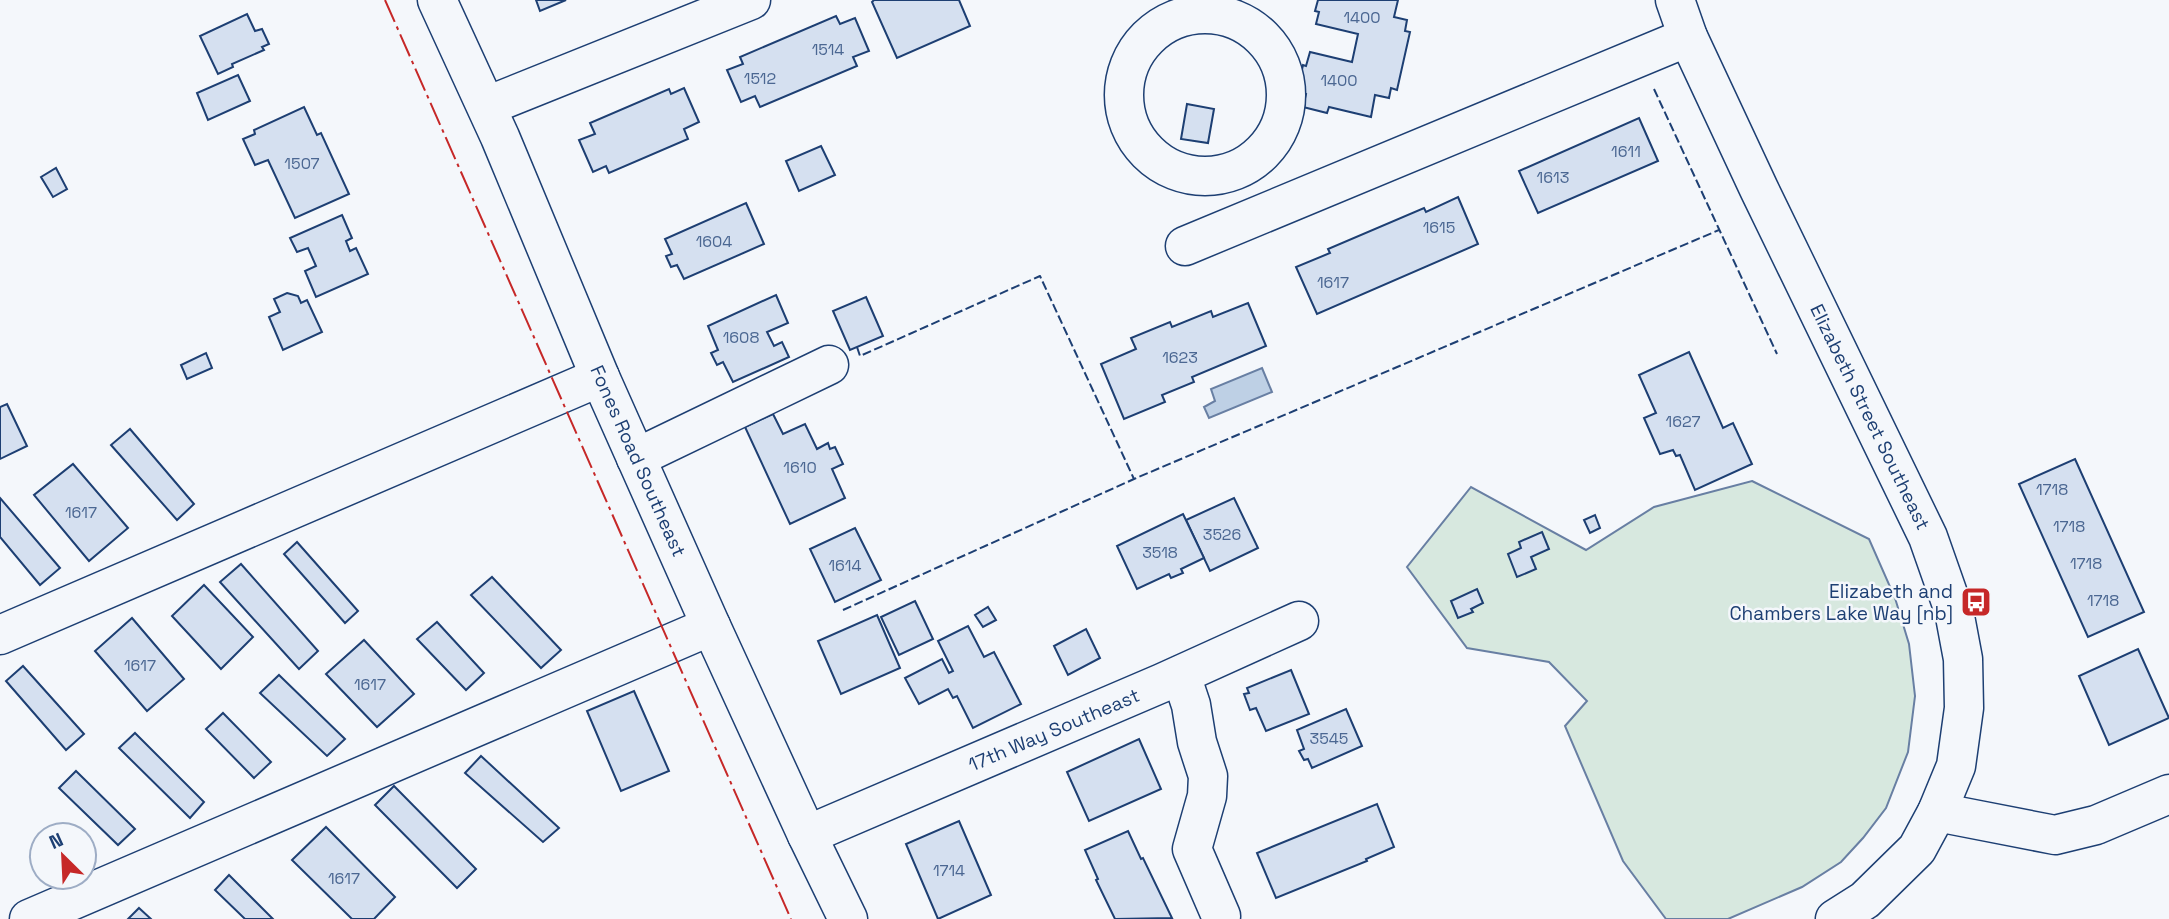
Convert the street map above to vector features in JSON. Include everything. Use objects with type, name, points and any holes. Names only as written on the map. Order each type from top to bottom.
[{"type":"street","name":"Fones Road Southeast","points":[[437,0],[487,106],[600,377],[711,626],[848,919]]},
{"type":"street","points":[[487,106],[751,0]]},
{"type":"street","name":"Elizabeth Street Southeast","points":[[1675,0],[1688,37],[1759,189],[1928,537],[1954,611],[1963,659],[1964,708],[1956,766],[1937,812],[1917,849],[1865,901],[1835,919]]},
{"type":"street","points":[[1223,7],[1256,31],[1276,55],[1286,85],[1284,116],[1270,144],[1247,165],[1217,176],[1185,175],[1156,162],[1135,139],[1124,109],[1125,78],[1138,50],[1160,27],[1190,15],[1223,7]]},
{"type":"street","points":[[1185,246],[1688,37]]},
{"type":"street","points":[[636,457],[829,365]]},
{"type":"street","points":[[0,635],[600,377]]},
{"type":"street","name":"17th Way Southeast","points":[[807,835],[1181,675],[1299,621]]},
{"type":"street","points":[[29,919],[711,626]]},
{"type":"street","points":[[1181,675],[1208,776],[1208,796],[1192,849],[1221,916]]},
{"type":"street","points":[[1937,812],[2055,835],[2096,825],[2169,794]]},
{"type":"shaded area","points":[[1752,481],[1869,539],[1895,598],[1909,644],[1915,696],[1908,752],[1886,808],[1841,862],[1802,887],[1728,919],[1666,919],[1623,861],[1565,726],[1587,701],[1549,662],[1467,648],[1407,567],[1471,487],[1586,550],[1654,507]]},
{"type":"water","points":[[1262,368],[1272,392],[1209,418],[1204,407],[1215,401],[1211,389]]},
{"type":"building","points":[[536,0],[566,0],[540,11]]},
{"type":"building","points":[[959,0],[970,26],[897,58],[872,2]]},
{"type":"building","points":[[1318,0],[1398,0],[1394,17],[1407,20],[1405,31],[1410,32],[1397,90],[1391,88],[1389,98],[1375,95],[1371,117],[1329,107],[1327,113],[1303,107],[1306,94],[1297,92],[1303,65],[1306,66],[1310,52],[1352,62],[1358,34],[1316,24]]},
{"type":"building","points":[[247,14],[255,31],[262,29],[269,44],[262,47],[264,50],[232,64],[233,67],[218,74],[200,36]]},
{"type":"building","points":[[836,16],[840,24],[855,18],[869,51],[853,57],[857,66],[760,107],[755,96],[741,102],[727,70],[743,64],[740,57]]},
{"type":"building","points":[[238,75],[250,101],[208,120],[197,93]]},
{"type":"building","points":[[684,88],[699,122],[684,129],[688,139],[609,173],[606,166],[593,172],[579,140],[595,134],[590,123],[669,89],[671,94]]},
{"type":"building","points":[[1187,104],[1214,109],[1208,143],[1181,139]]},
{"type":"building","points":[[304,107],[317,135],[321,133],[349,194],[295,218],[268,160],[255,165],[243,139],[255,134],[254,130]]},
{"type":"building","points":[[1639,118],[1658,161],[1538,213],[1519,171]]},
{"type":"building","points":[[821,146],[835,175],[799,191],[786,161]]},
{"type":"building","points":[[56,168],[67,189],[53,197],[41,177]]},
{"type":"building","points":[[1458,197],[1478,244],[1317,314],[1296,267],[1330,253],[1328,249],[1424,208],[1426,212]]},
{"type":"building","points":[[746,203],[764,244],[684,279],[677,265],[671,267],[666,256],[672,254],[665,239]]},
{"type":"building","points":[[342,215],[352,238],[346,241],[350,251],[356,248],[368,274],[316,297],[305,271],[316,266],[308,248],[297,252],[290,238]]},
{"type":"building","points":[[287,293],[298,296],[301,303],[307,300],[322,332],[283,350],[269,317],[280,312],[274,299]]},
{"type":"building","points":[[776,295],[788,323],[767,332],[774,346],[782,342],[789,357],[733,382],[723,362],[717,365],[711,353],[718,350],[708,326]]},
{"type":"building","points":[[866,297],[883,336],[850,350],[833,311]]},
{"type":"building","points":[[1248,303],[1266,346],[1192,377],[1194,382],[1162,395],[1165,402],[1124,419],[1101,364],[1136,349],[1131,338],[1170,322],[1172,327],[1211,311],[1213,317]]},
{"type":"building","points":[[1689,352],[1723,428],[1733,423],[1752,464],[1695,490],[1680,455],[1676,456],[1673,450],[1660,454],[1644,418],[1656,413],[1639,375]]},
{"type":"building","points":[[206,353],[212,368],[187,379],[181,365]]},
{"type":"building","points":[[7,404],[27,446],[0,459],[0,407]]},
{"type":"building","points":[[773,414],[783,434],[805,424],[817,449],[828,443],[830,449],[835,447],[843,464],[832,469],[845,498],[790,524],[745,427]]},
{"type":"building","points":[[130,429],[194,504],[177,520],[111,445]]},
{"type":"building","points":[[2075,459],[2144,612],[2088,637],[2019,484]]},
{"type":"building","points":[[73,464],[128,528],[89,561],[34,495]]},
{"type":"building","points":[[0,498],[60,568],[40,585],[0,537]]},
{"type":"building","points":[[1234,498],[1258,548],[1210,571],[1186,520]]},
{"type":"building","points":[[1183,514],[1204,558],[1181,569],[1183,573],[1171,578],[1169,574],[1137,589],[1117,546]]},
{"type":"building","points":[[1595,515],[1600,528],[1590,533],[1584,520]]},
{"type":"building","points":[[855,528],[881,580],[835,602],[810,549]]},
{"type":"building","points":[[1542,532],[1549,549],[1531,557],[1536,569],[1517,577],[1508,554],[1521,548],[1519,542]]},
{"type":"building","points":[[297,542],[358,611],[345,623],[284,554]]},
{"type":"building","points":[[241,564],[318,651],[299,669],[220,582]]},
{"type":"building","points":[[492,577],[561,650],[541,668],[471,595]]},
{"type":"building","points":[[204,585],[253,637],[221,669],[172,616]]},
{"type":"building","points":[[1477,589],[1483,603],[1471,609],[1473,612],[1458,618],[1451,601]]},
{"type":"building","points":[[915,601],[933,639],[899,655],[881,617]]},
{"type":"building","points":[[988,607],[996,620],[983,627],[975,615]]},
{"type":"building","points":[[877,615],[900,668],[841,694],[818,641]]},
{"type":"building","points":[[132,618],[184,679],[147,711],[95,651]]},
{"type":"building","points":[[437,622],[484,673],[466,690],[417,639]]},
{"type":"building","points":[[968,626],[984,657],[994,652],[1021,704],[973,728],[957,696],[953,698],[948,689],[919,704],[905,678],[942,659],[949,673],[953,671],[938,641]]},
{"type":"building","points":[[1086,629],[1100,658],[1068,675],[1054,646]]},
{"type":"building","points":[[364,640],[414,694],[377,727],[326,674]]},
{"type":"building","points":[[2138,649],[2169,718],[2109,745],[2079,676]]},
{"type":"building","points":[[23,666],[84,734],[66,750],[6,681]]},
{"type":"building","points":[[1291,670],[1309,714],[1266,731],[1256,708],[1250,710],[1244,694],[1249,693],[1247,688]]},
{"type":"building","points":[[279,675],[345,739],[327,756],[260,693]]},
{"type":"building","points":[[634,691],[669,771],[621,791],[587,711]]},
{"type":"building","points":[[1346,709],[1362,746],[1312,768],[1308,759],[1304,760],[1299,751],[1304,749],[1297,730]]},
{"type":"building","points":[[223,713],[271,762],[254,778],[206,729]]},
{"type":"building","points":[[135,733],[204,802],[190,818],[119,748]]},
{"type":"building","points":[[1139,739],[1161,789],[1089,821],[1067,772]]},
{"type":"building","points":[[481,756],[559,828],[543,842],[465,773]]},
{"type":"building","points":[[76,771],[135,829],[118,845],[98,826],[98,821],[93,821],[59,788]]},
{"type":"building","points":[[394,786],[476,869],[457,888],[375,805]]},
{"type":"building","points":[[1377,804],[1394,847],[1366,859],[1367,861],[1276,898],[1257,853]]},
{"type":"building","points":[[959,821],[991,895],[938,919],[906,844]]},
{"type":"building","points":[[326,827],[395,897],[374,919],[352,919],[292,860]]},
{"type":"building","points":[[1128,831],[1172,918],[1115,919],[1085,850]]},
{"type":"building","points":[[229,875],[273,919],[245,919],[215,890]]},
{"type":"building","points":[[139,908],[151,919],[128,919]]},
{"type":"fence","points":[[1654,89],[1777,354]]},
{"type":"fence","points":[[843,610],[1134,479],[1719,230]]},
{"type":"fence","points":[[857,347],[860,356],[1040,276],[1134,479]]},
{"type":"power","points":[[385,0],[791,919]]},
{"type":"place","name":"Elizabeth and Chambers Lake Way [nb]","points":[[1976,602]]}]
